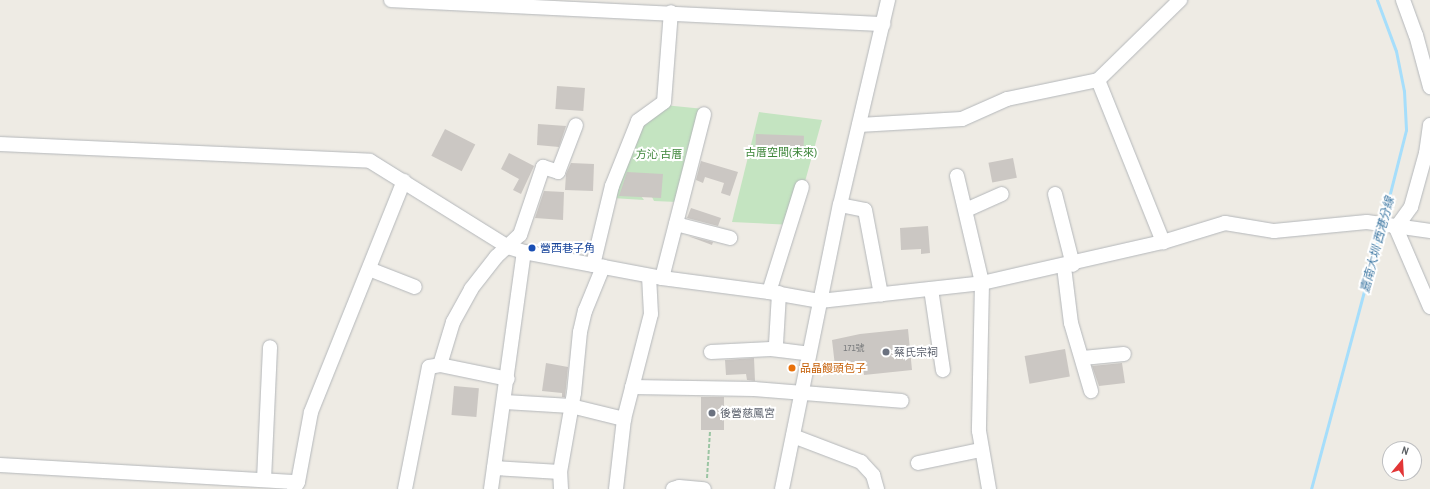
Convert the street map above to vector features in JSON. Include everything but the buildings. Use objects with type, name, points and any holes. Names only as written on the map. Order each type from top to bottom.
[{"type":"street","points":[[391,0],[671,12],[883,24]]},
{"type":"street","points":[[782,489],[840,204],[888,0]]},
{"type":"street","points":[[858,125],[962,119],[1007,99],[1098,80],[1180,0]]},
{"type":"street","points":[[1403,0],[1416,35],[1430,87]]},
{"type":"street","points":[[562,489],[560,472],[571,406],[580,332],[598,266],[612,186],[638,121],[664,102],[671,12]]},
{"type":"street","points":[[1098,80],[1163,242]]},
{"type":"street","points":[[616,489],[624,419],[651,314],[655,277],[676,224],[704,114]]},
{"type":"street","points":[[440,365],[460,306],[496,257],[520,235],[543,167],[558,172],[576,125]]},
{"type":"street","points":[[1396,228],[1411,207],[1426,153],[1430,125]]},
{"type":"street","points":[[0,144],[370,161],[508,246],[524,252],[655,277],[774,293],[820,301],[982,284],[1069,266],[1163,242],[1226,223],[1274,231],[1367,222],[1396,228],[1430,232]]},
{"type":"street","points":[[957,176],[982,284],[980,450],[989,489]]},
{"type":"street","points":[[0,465],[264,480],[296,486],[311,412],[404,181]]},
{"type":"street","points":[[776,344],[774,293],[802,187]]},
{"type":"street","points":[[966,210],[1002,194]]},
{"type":"street","points":[[1055,194],[1069,266],[1071,324],[1083,358],[1092,391]]},
{"type":"street","points":[[840,204],[865,210],[881,294]]},
{"type":"street","points":[[676,224],[730,238]]},
{"type":"street","points":[[1396,228],[1430,307]]},
{"type":"street","points":[[491,489],[505,402],[524,252]]},
{"type":"street","points":[[369,269],[415,288]]},
{"type":"street","points":[[931,289],[942,370]]},
{"type":"street","points":[[264,480],[270,347]]},
{"type":"street","points":[[711,352],[771,349],[810,354]]},
{"type":"street","points":[[1083,358],[1124,354]]},
{"type":"street","points":[[405,489],[429,367],[440,365],[508,379]]},
{"type":"street","points":[[632,388],[754,389],[902,401]]},
{"type":"street","points":[[505,402],[571,406],[624,419]]},
{"type":"street","points":[[793,436],[861,462],[872,475],[877,489]]},
{"type":"street","points":[[918,463],[980,450]]},
{"type":"street","points":[[494,468],[560,472]]},
{"type":"street","points":[[673,489],[679,487],[706,487]]},
{"type":"path","points":[[706,487],[710,431]]},
{"type":"green space","name":"方沁 古厝","points":[[664,105],[704,109],[677,202],[654,201],[652,197],[641,196],[644,200],[612,198],[642,121]]},
{"type":"green space","name":"古厝空間(未來)","points":[[759,112],[822,120],[793,225],[732,222]]},
{"type":"waterway","name":"嘉南大圳 西港分線","points":[[1377,0],[1396,51],[1404,91],[1406,130],[1383,221]]},
{"type":"waterway","name":"嘉南大圳 西港分線","points":[[1311,489],[1381,228]]},
{"type":"place","name":"營西巷子角","points":[[532,248]]},
{"type":"place","name":"蔡氏宗祠","points":[[886,352]]},
{"type":"place","name":"品晶饅頭包子","points":[[792,368]]},
{"type":"place","name":"後營慈鳳宮","points":[[712,413]]}]
